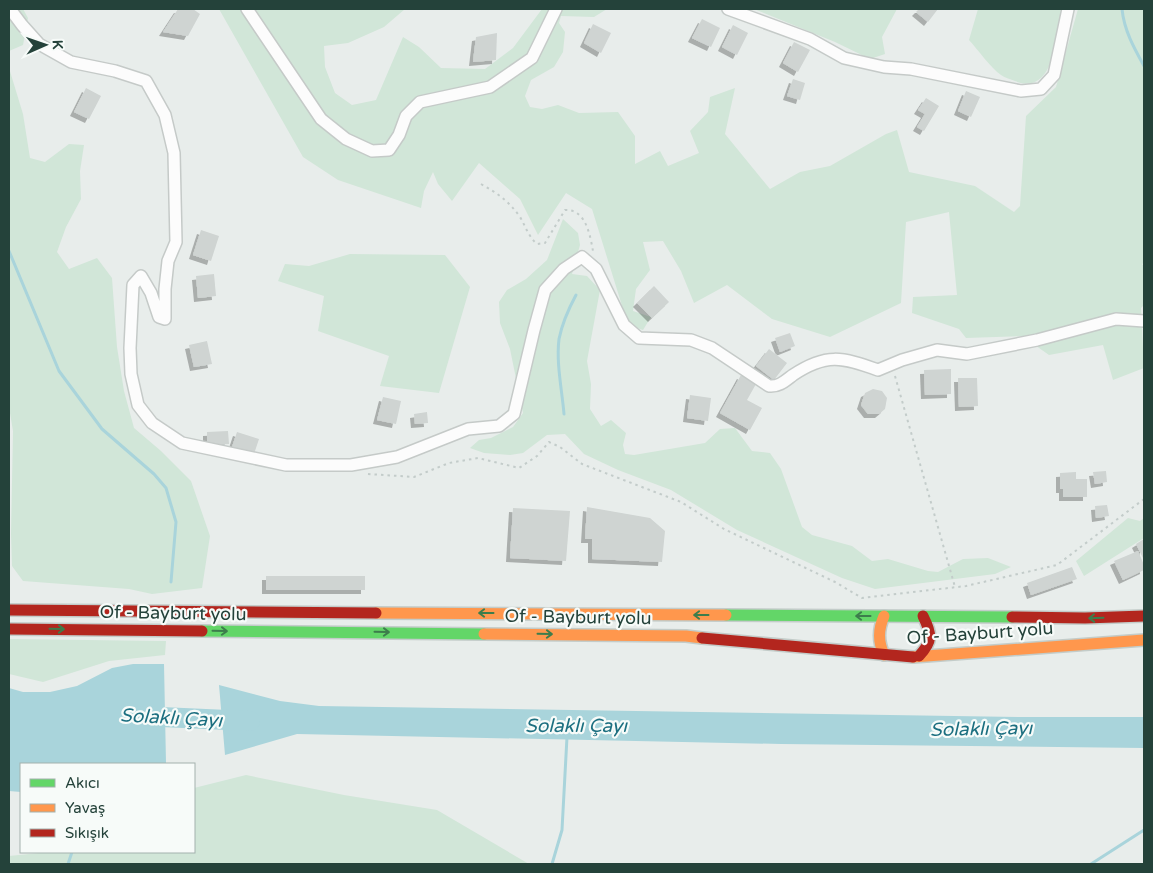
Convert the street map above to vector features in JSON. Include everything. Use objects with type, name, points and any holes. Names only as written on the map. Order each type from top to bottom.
[{"type":"highway","name":"Of - Bayburt yolu","points":[[9,610],[1085,618],[1144,616]]},
{"type":"highway","points":[[884,616],[880,624],[879,640],[884,655]]},
{"type":"highway","points":[[919,656],[929,646],[931,632],[923,616]]},
{"type":"highway","name":"Of - Bayburt yolu","points":[[9,629],[686,636],[906,657],[1144,640]]},
{"type":"street","points":[[10,9],[39,44],[71,62],[115,71],[146,81],[165,115],[174,153],[176,242],[168,261],[165,289],[165,319],[159,317],[151,293],[141,276],[133,285],[130,374],[138,405],[152,423],[182,443],[286,466],[351,465],[397,457],[468,429],[499,426],[514,414],[545,290],[564,269],[582,257],[596,269],[624,325],[639,338],[691,340],[712,348],[769,386],[776,387],[806,366],[830,358],[854,361],[878,370],[937,350],[968,354],[1037,340],[1116,319],[1144,321]]},
{"type":"street","points":[[247,9],[321,120],[346,140],[372,151],[389,150],[406,116],[420,102],[490,87],[532,58],[556,9]]},
{"type":"street","points":[[728,9],[810,39],[844,58],[884,67],[911,69],[1021,91],[1040,89],[1054,75],[1068,9]]},
{"type":"path","points":[[481,184],[508,202],[519,216],[530,238],[537,244],[544,243],[565,210],[573,210],[580,214],[592,244],[596,269]]},
{"type":"path","points":[[892,365],[955,587]]},
{"type":"path","points":[[367,474],[414,477],[449,463],[478,458],[519,468],[537,456],[549,442],[560,447],[582,464],[681,502],[724,529],[835,582],[862,598],[955,587],[1057,565],[1144,499]]},
{"type":"green space","points":[[9,9],[23,9],[28,18],[23,45],[9,51]]},
{"type":"green space","points":[[219,9],[405,9],[384,27],[348,43],[324,46],[325,67],[335,93],[352,105],[376,100],[403,37],[419,47],[441,68],[485,69],[513,48],[542,9],[607,9],[594,17],[561,16],[559,23],[565,32],[563,52],[554,67],[531,80],[525,96],[530,107],[542,109],[558,105],[579,113],[618,112],[635,136],[635,164],[660,151],[668,166],[699,153],[690,131],[708,112],[710,97],[735,88],[725,134],[770,189],[800,172],[830,166],[886,134],[897,130],[909,172],[975,186],[1014,212],[1020,206],[1026,116],[1056,87],[1078,9],[1144,9],[1144,263],[1142,264],[1144,266],[1144,305],[1141,308],[1144,368],[1113,380],[1103,345],[1049,355],[1022,336],[966,338],[959,329],[912,313],[913,297],[957,295],[949,212],[906,222],[901,303],[830,337],[772,319],[727,285],[694,303],[681,271],[663,241],[643,242],[650,270],[636,289],[633,311],[651,317],[643,330],[628,325],[592,209],[566,193],[538,235],[520,199],[479,163],[452,201],[438,184],[433,172],[424,191],[421,208],[338,180],[303,157]]},
{"type":"green space","points":[[754,9],[897,9],[882,37],[885,54],[870,59],[835,42]]},
{"type":"green space","points":[[978,9],[1061,9],[1052,60],[1046,72],[1038,80],[1028,84],[1006,78],[997,72],[985,59],[969,40]]},
{"type":"green space","points":[[9,68],[23,114],[30,158],[45,162],[69,144],[84,145],[80,171],[81,199],[66,227],[57,252],[69,269],[97,258],[112,278],[117,347],[124,391],[134,428],[161,451],[191,481],[210,536],[202,588],[152,594],[129,589],[23,581],[12,566],[13,431],[9,407]]},
{"type":"green space","points":[[563,219],[578,233],[580,245],[572,274],[587,276],[600,290],[587,361],[591,384],[590,409],[601,426],[611,420],[626,433],[623,445],[625,454],[634,455],[705,443],[720,429],[735,428],[752,451],[770,453],[781,469],[802,527],[812,535],[852,546],[872,561],[888,559],[928,571],[938,572],[963,559],[988,558],[1011,567],[995,574],[875,589],[842,578],[737,530],[671,490],[618,470],[584,454],[565,434],[547,435],[523,453],[510,455],[484,453],[470,448],[479,440],[491,438],[513,427],[523,413],[510,349],[500,323],[499,302],[507,290],[526,279],[547,260]]},
{"type":"green space","points":[[350,254],[445,255],[470,287],[439,393],[380,386],[389,356],[318,331],[324,296],[278,281],[285,264],[309,266]]},
{"type":"green space","points":[[1128,518],[1140,521],[1144,518],[1144,538],[1084,576],[1076,561]]},
{"type":"green space","points":[[9,639],[166,641],[165,655],[109,661],[43,682],[9,674]]},
{"type":"green space","points":[[246,775],[344,795],[437,810],[529,864],[9,864],[9,856],[39,853],[195,853],[195,788]]},
{"type":"water","points":[[133,664],[164,664],[166,763],[20,763],[20,792],[9,791],[9,688],[23,692],[50,692],[77,686],[112,668]]},
{"type":"water","points":[[219,685],[280,701],[319,706],[1020,717],[1144,717],[1144,748],[781,744],[297,734],[225,755]]},
{"type":"building","points":[[178,9],[193,9],[200,14],[188,36],[163,32]]},
{"type":"building","points":[[919,9],[938,9],[928,22],[916,12]]},
{"type":"building","points":[[702,19],[720,28],[711,47],[692,38]]},
{"type":"building","points":[[593,24],[611,33],[601,53],[584,43]]},
{"type":"building","points":[[733,25],[748,33],[737,55],[722,47]]},
{"type":"building","points":[[497,33],[496,60],[473,62],[476,37]]},
{"type":"building","points":[[794,42],[810,50],[798,72],[783,63]]},
{"type":"building","points":[[793,79],[805,83],[800,100],[787,96]]},
{"type":"building","points":[[86,88],[101,96],[89,119],[74,112]]},
{"type":"building","points":[[966,91],[980,97],[971,117],[958,111]]},
{"type":"building","points":[[926,98],[939,106],[924,131],[917,127],[925,114],[918,110]]},
{"type":"building","points":[[201,230],[219,236],[211,261],[193,255]]},
{"type":"building","points":[[214,274],[216,296],[198,298],[196,276]]},
{"type":"building","points":[[654,286],[669,302],[652,318],[637,303]]},
{"type":"building","points":[[790,333],[795,346],[780,352],[775,338]]},
{"type":"building","points":[[207,341],[212,364],[194,367],[189,345]]},
{"type":"building","points":[[769,349],[787,363],[774,380],[756,366]]},
{"type":"building","points":[[951,369],[951,394],[925,395],[924,370]]},
{"type":"building","points":[[741,375],[756,384],[747,400],[762,408],[750,430],[720,413]]},
{"type":"building","points":[[958,378],[977,378],[978,406],[959,407]]},
{"type":"building","points":[[873,389],[882,391],[887,398],[885,409],[879,414],[868,414],[861,405],[865,393]]},
{"type":"building","points":[[690,395],[711,398],[708,421],[687,418]]},
{"type":"building","points":[[383,397],[401,401],[396,424],[377,420]]},
{"type":"building","points":[[427,412],[428,423],[415,424],[414,414]]},
{"type":"building","points":[[228,431],[229,444],[207,445],[207,432]]},
{"type":"building","points":[[237,432],[259,439],[253,457],[231,450]]},
{"type":"building","points":[[1106,471],[1107,482],[1095,484],[1093,472]]},
{"type":"building","points":[[1076,472],[1076,479],[1087,479],[1087,497],[1063,497],[1063,489],[1060,489],[1060,473]]},
{"type":"building","points":[[1107,505],[1109,516],[1096,518],[1095,506]]},
{"type":"building","points":[[587,507],[650,518],[665,531],[662,562],[592,559],[592,539],[585,539]]},
{"type":"building","points":[[513,508],[570,511],[566,561],[510,558]]},
{"type":"building","points":[[1144,539],[1144,560],[1136,544]]},
{"type":"building","points":[[1138,551],[1144,565],[1144,570],[1123,580],[1114,561]]},
{"type":"building","points":[[1072,567],[1077,579],[1031,595],[1027,583]]},
{"type":"building","points":[[266,576],[365,576],[365,590],[266,590]]},
{"type":"waterway","points":[[1122,9],[1127,32],[1144,66]]},
{"type":"waterway","points":[[9,251],[59,371],[102,429],[154,474],[166,488],[176,522],[171,582]]},
{"type":"waterway","points":[[564,414],[558,348],[566,316],[576,295]]},
{"type":"waterway","name":"Solaklı Çayı","points":[[139,716],[250,721]]},
{"type":"waterway","points":[[552,864],[562,830],[567,737]]},
{"type":"waterway","points":[[1091,864],[1144,830]]},
{"type":"waterway","points":[[68,864],[72,853]]},
{"type":"traffic: fast","points":[[726,615],[1012,617]]},
{"type":"traffic: fast","points":[[202,631],[484,634]]},
{"type":"traffic: slow","points":[[376,613],[726,615]]},
{"type":"traffic: slow","points":[[884,616],[879,636],[884,655]]},
{"type":"traffic: slow","points":[[484,634],[686,636],[702,638]]},
{"type":"traffic: slow","points":[[913,657],[1144,640]]},
{"type":"traffic: jam","points":[[9,610],[376,613]]},
{"type":"traffic: jam","points":[[919,656],[927,646],[930,637],[923,616]]},
{"type":"traffic: jam","points":[[1012,617],[1085,618],[1144,616]]},
{"type":"traffic: jam","points":[[9,629],[202,631]]},
{"type":"traffic: jam","points":[[702,638],[913,657]]}]
